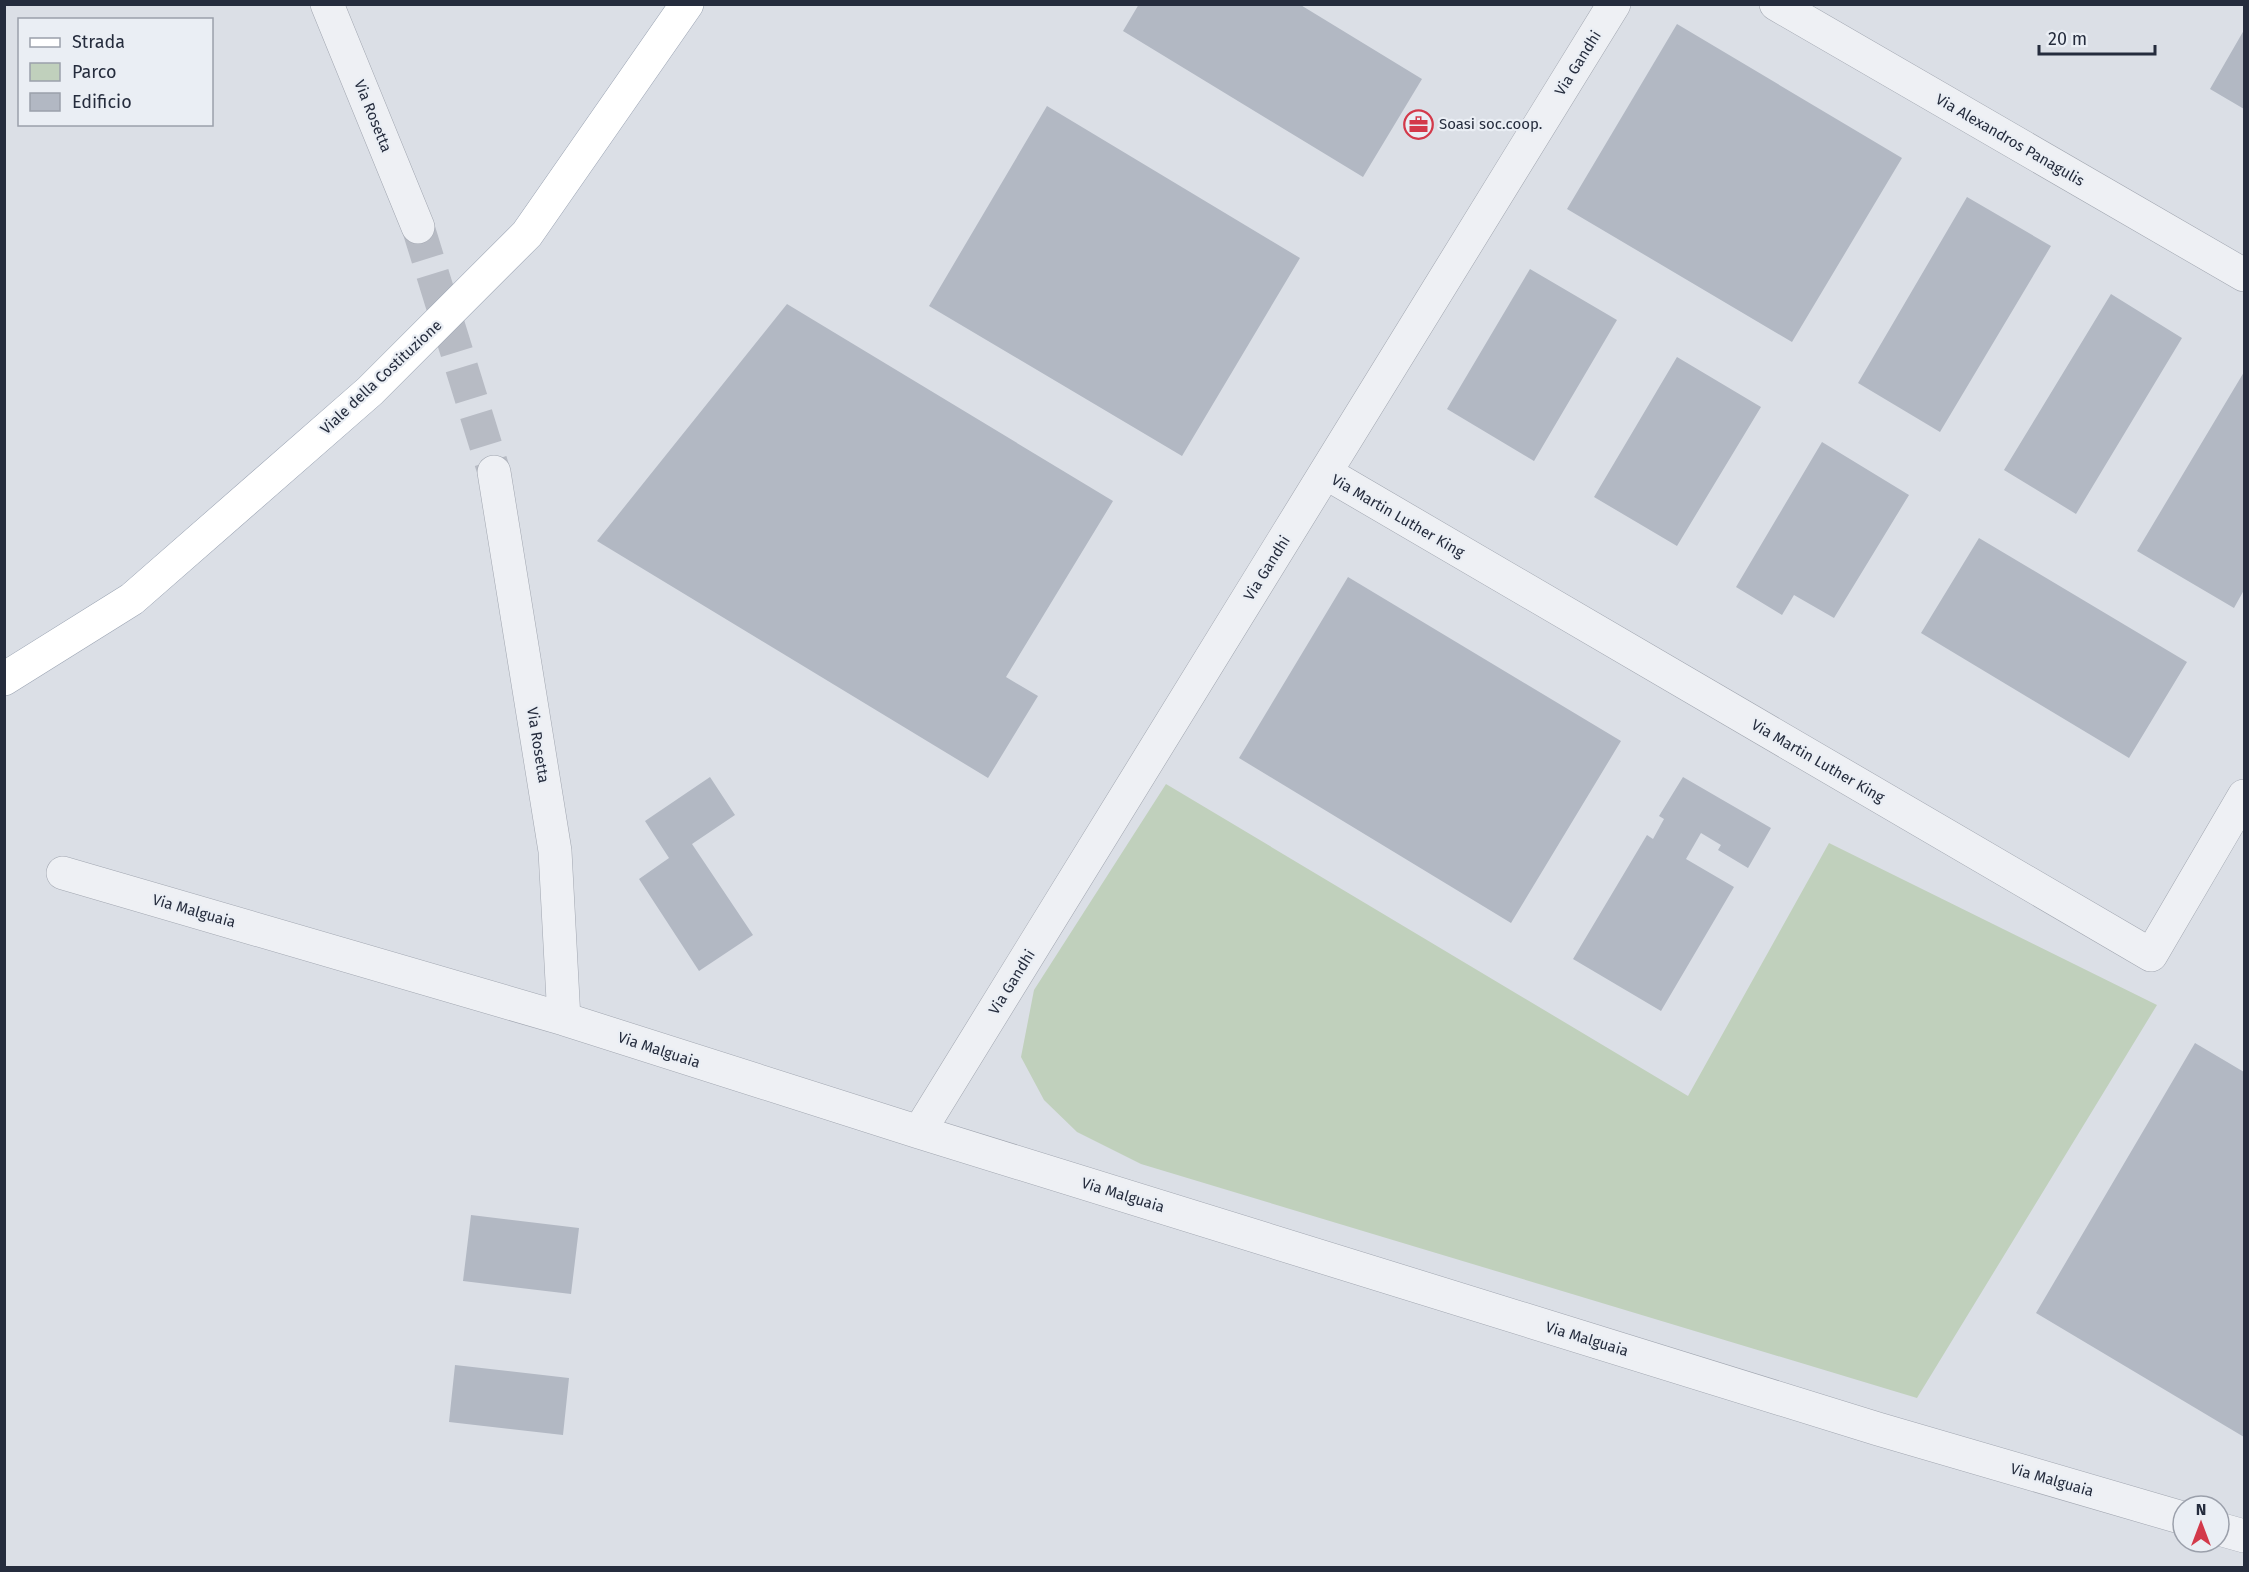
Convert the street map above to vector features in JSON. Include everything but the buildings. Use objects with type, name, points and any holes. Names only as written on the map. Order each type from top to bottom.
[{"type":"main road","name":"Viale della Costituzione","points":[[4,678],[132,599],[370,391],[527,234],[687,4]]},
{"type":"street","name":"Via Rosetta","points":[[327,4],[418,227]]},
{"type":"street","name":"Via Gandhi","points":[[919,1132],[1614,4]]},
{"type":"street","name":"Via Alexandros Panagulis","points":[[1776,4],[2244,276]]},
{"type":"street","name":"Via Rosetta","points":[[494,472],[555,851],[564,1019]]},
{"type":"street","name":"Via Martin Luther King","points":[[1326,473],[2151,955],[2244,796]]},
{"type":"street","name":"Via Malguaia","points":[[63,873],[564,1019],[919,1132],[1878,1429],[2171,1514]]},
{"type":"green space","points":[[1166,784],[1688,1096],[1829,843],[2157,1005],[1917,1398],[1141,1164],[1077,1132],[1044,1100],[1021,1057],[1034,990]]},
{"type":"tunnel","points":[[418,227],[494,472]]},
{"type":"place","name":"Soasi soc.coop.","points":[[1418,124]]}]
